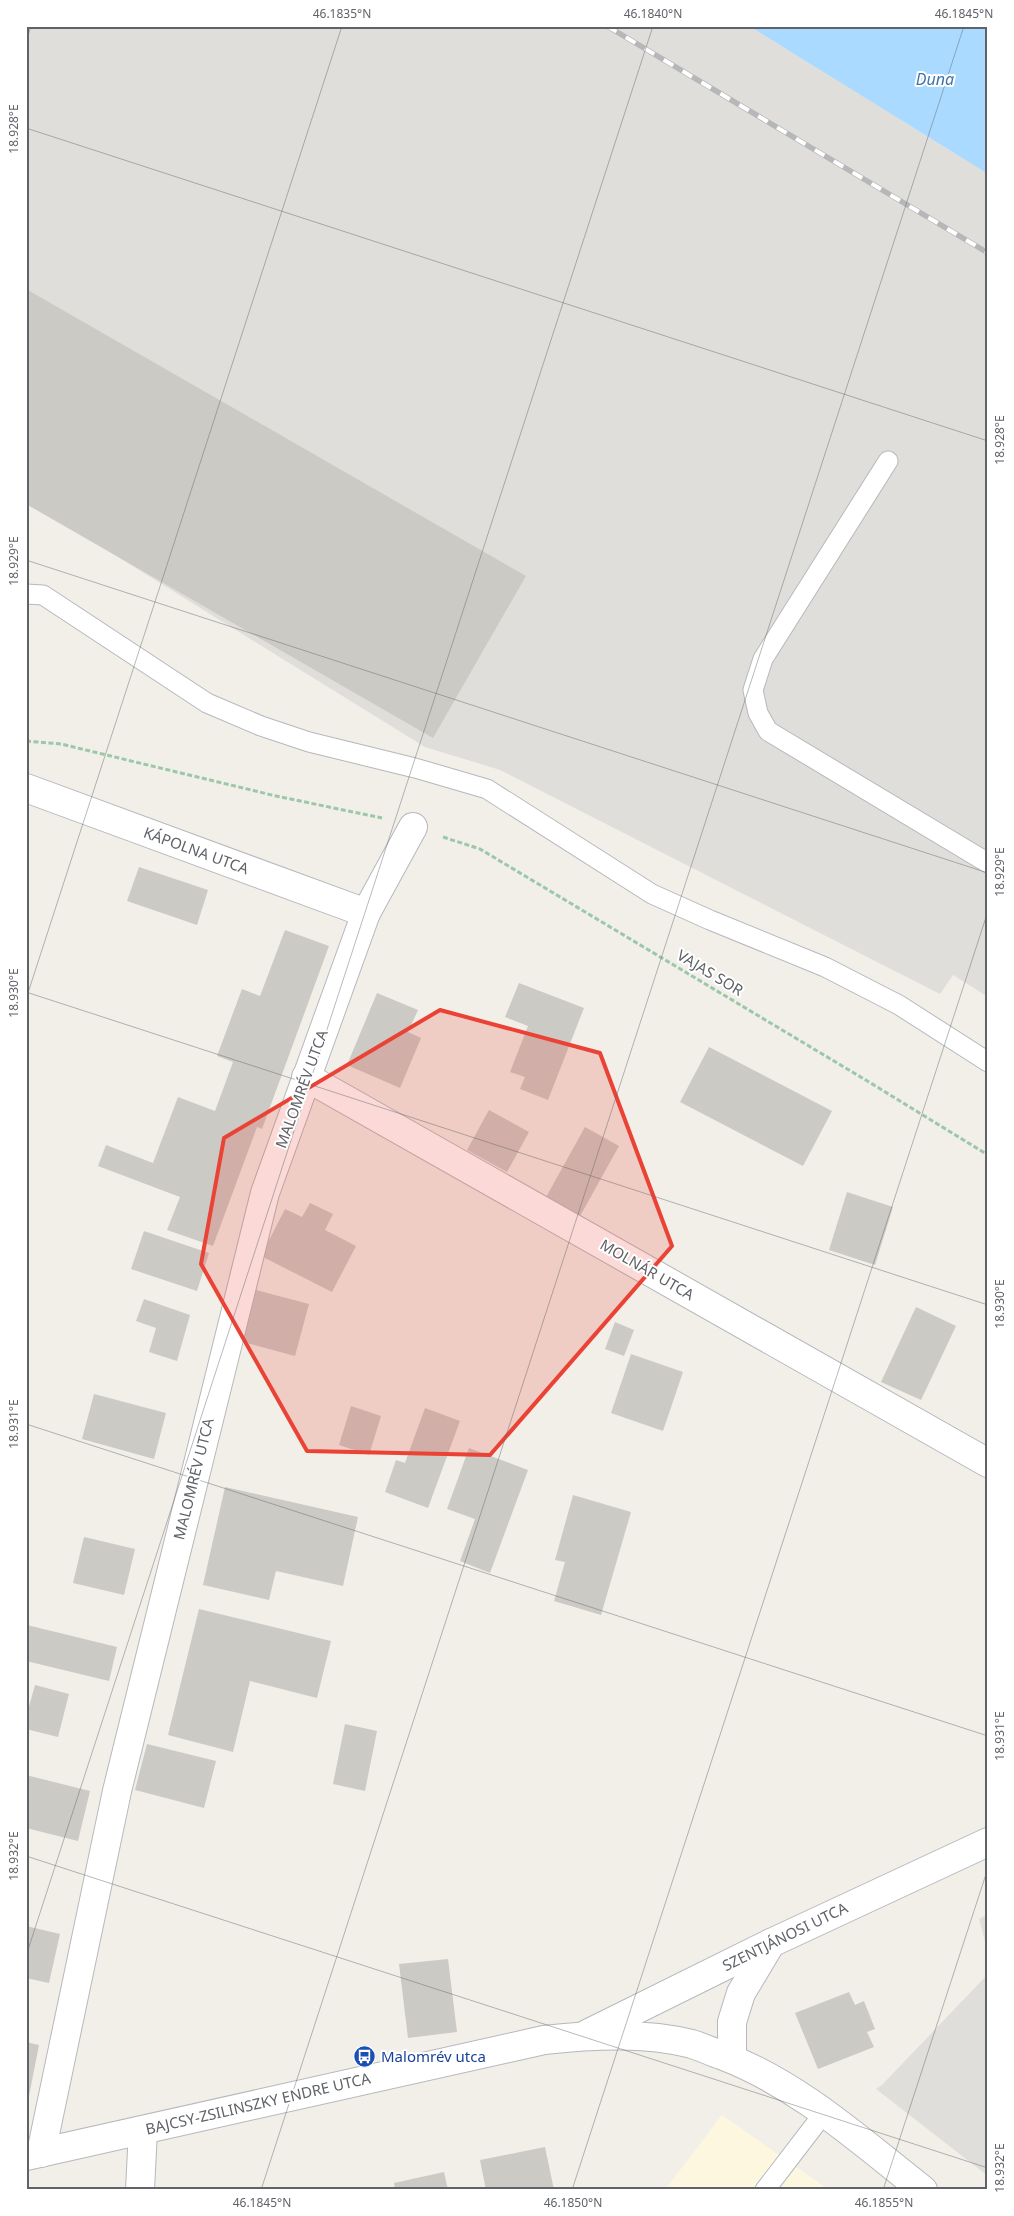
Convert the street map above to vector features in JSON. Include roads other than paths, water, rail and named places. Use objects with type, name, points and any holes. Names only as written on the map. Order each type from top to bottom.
[{"type":"street","name":"KÁPOLNA UTCA","points":[[26,788],[366,913]]},
{"type":"street","name":"MALOMRÉV UTCA","points":[[34,2154],[117,1791],[265,1193],[366,913],[413,827]]},
{"type":"street","name":"MOLNÁR UTCA","points":[[306,1077],[988,1463]]},
{"type":"street","name":"SZENTJÁNOSI UTCA","points":[[584,2036],[771,1943],[988,1842]]},
{"type":"street","points":[[732,2059],[732,2022],[741,1993],[771,1943]]},
{"type":"street","name":"BAJCSY-ZSILINSZKY ENDRE UTCA","points":[[34,2154],[544,2040],[584,2036],[642,2037],[693,2044],[770,2076],[824,2113],[923,2190]]},
{"type":"street","points":[[140,2190],[143,2130]]},
{"type":"lane","points":[[888,461],[763,659],[753,690],[758,713],[768,731],[988,863]]},
{"type":"lane","points":[[26,594],[43,595],[207,702],[225,710],[309,742],[416,768],[487,789],[652,894],[825,967],[899,1005],[988,1062]]},
{"type":"lane","points":[[765,2190],[824,2113]]},
{"type":"water","name":"Duna","points":[[749,26],[988,26],[988,174]]},
{"type":"railway","points":[[607,26],[988,253]]},
{"type":"place","name":"Malomrév utca","points":[[365,2057]]}]
